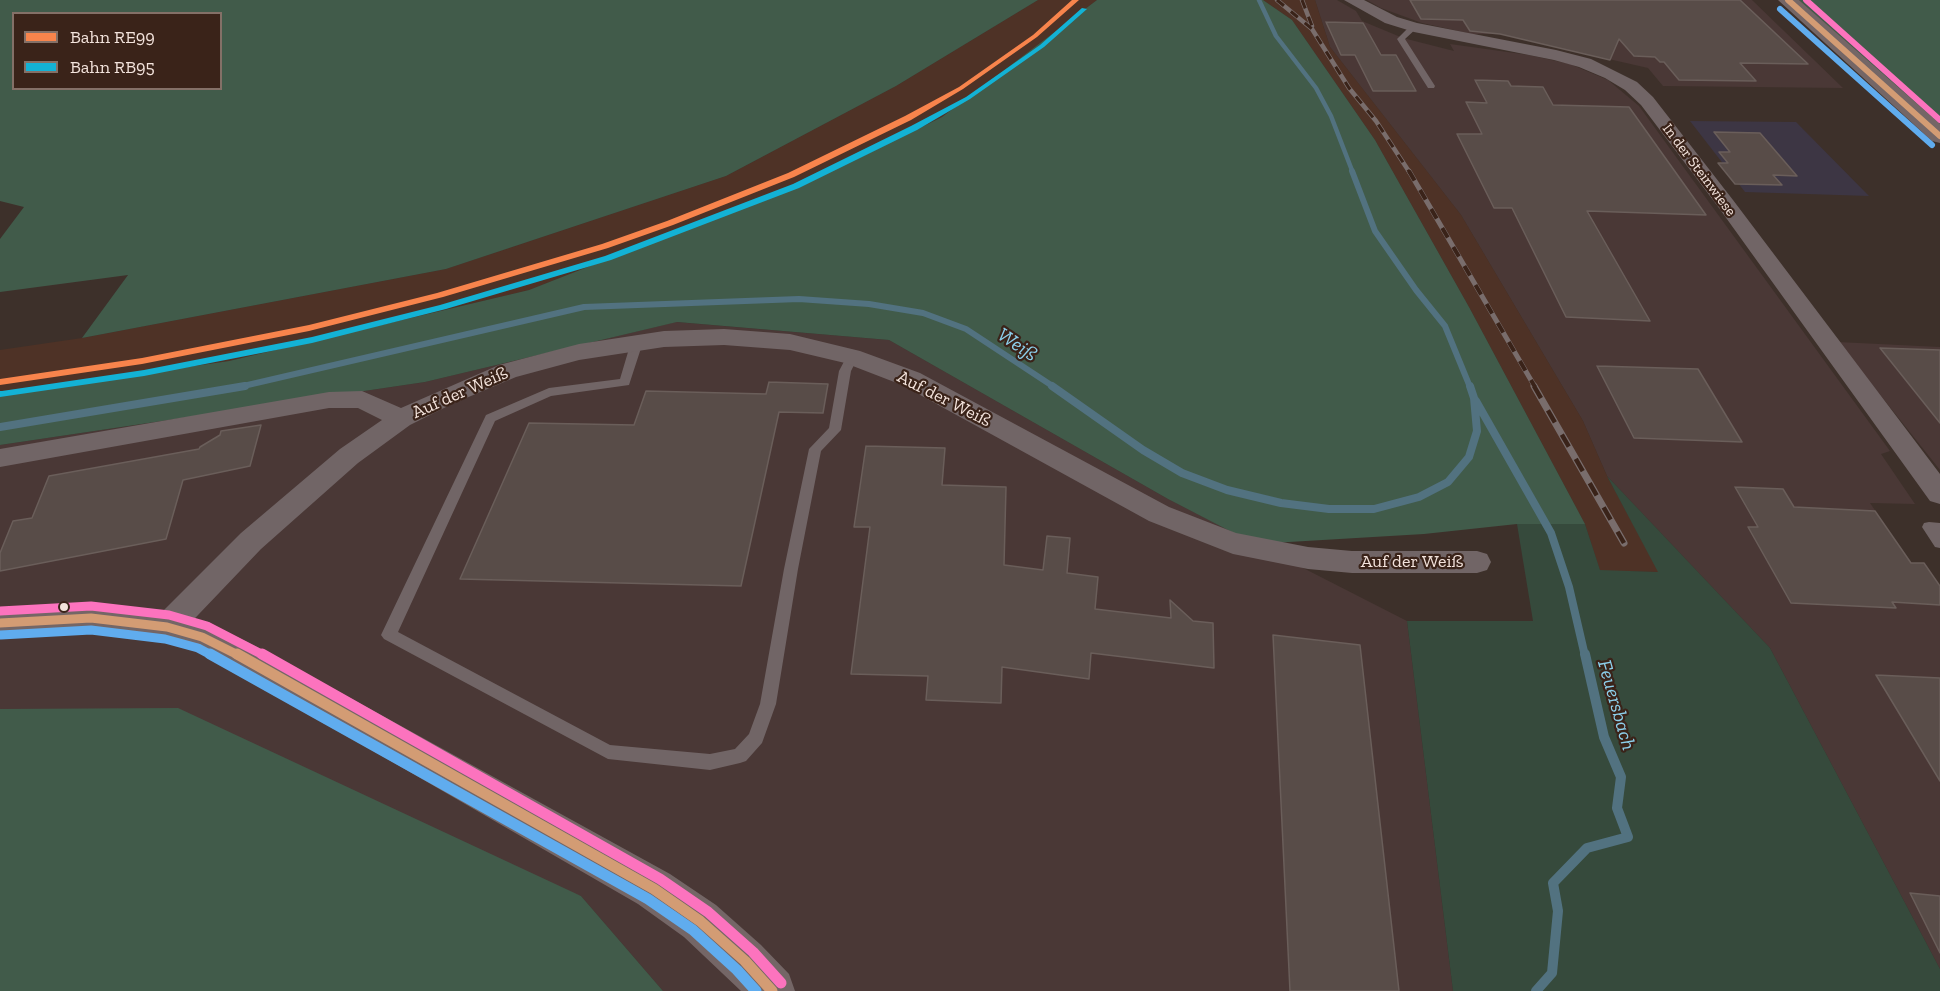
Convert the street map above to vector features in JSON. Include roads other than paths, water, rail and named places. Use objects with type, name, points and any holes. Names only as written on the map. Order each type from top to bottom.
[{"type":"main road","points":[[1788,0],[1940,136]]},
{"type":"main road","points":[[0,623],[91,618],[167,627],[202,637],[250,661],[654,890],[700,921],[745,961],[772,991]]},
{"type":"street","name":"In der Steinwiese","points":[[1352,0],[1391,20],[1414,27],[1556,55],[1611,74],[1631,86],[1647,101],[1726,204],[1940,494]]},
{"type":"street","name":"Auf der Weiß","points":[[167,627],[251,541],[349,456],[401,419],[443,398],[508,371],[579,352],[637,342],[724,336],[790,342],[852,357],[911,380],[1159,514],[1233,543],[1319,559],[1352,562],[1477,562]]},
{"type":"street","name":"Auf der Weiß","points":[[0,458],[329,400],[362,399],[401,419]]},
{"type":"lane","points":[[1414,27],[1401,39],[1431,86]]},
{"type":"lane","points":[[637,342],[625,382],[549,392],[490,418],[389,635],[608,752],[710,762],[740,756],[756,738],[768,704],[791,569],[815,449],[835,430],[845,371],[852,357]]},
{"type":"lane","points":[[1940,528],[1929,527],[1940,543]]},
{"type":"waterway","name":"Weiß","points":[[1259,0],[1276,36],[1316,88],[1331,116],[1353,173]]},
{"type":"waterway","name":"Weiß","points":[[1352,171],[1375,231],[1416,290],[1445,326],[1470,387]]},
{"type":"waterway","name":"Weiß","points":[[239,387],[584,307],[799,299],[869,304],[923,313],[966,329],[1054,387]]},
{"type":"waterway","name":"Weiß","points":[[0,427],[245,386]]},
{"type":"waterway","name":"Weiß","points":[[1052,386],[1143,450],[1182,473],[1227,490],[1281,503],[1329,509],[1374,509],[1419,497],[1448,482],[1469,457],[1477,431],[1474,398],[1470,386]]},
{"type":"waterway","name":"Feuersbach","points":[[1476,401],[1551,533],[1569,587],[1585,656]]},
{"type":"waterway","name":"Feuersbach","points":[[1536,991],[1552,973],[1558,911],[1553,883],[1587,848],[1628,837],[1617,808],[1621,777],[1604,737],[1585,654]]},
{"type":"railway","points":[[1277,0],[1312,29],[1349,88],[1376,121],[1410,173]]},
{"type":"railway","points":[[1302,0],[1312,26]]},
{"type":"railway","points":[[1409,171],[1535,387]]},
{"type":"railway","points":[[1534,386],[1624,543]]},
{"type":"rail line","name":"RE99","points":[[0,382],[142,361],[309,328],[440,295],[605,246],[670,223],[791,175],[908,118],[961,88],[1035,36],[1076,0]]},
{"type":"rail line","name":"RB95","points":[[2,394],[144,373],[312,340],[443,307],[608,258],[796,186],[914,128],[968,98],[1042,46],[1084,9]]}]
